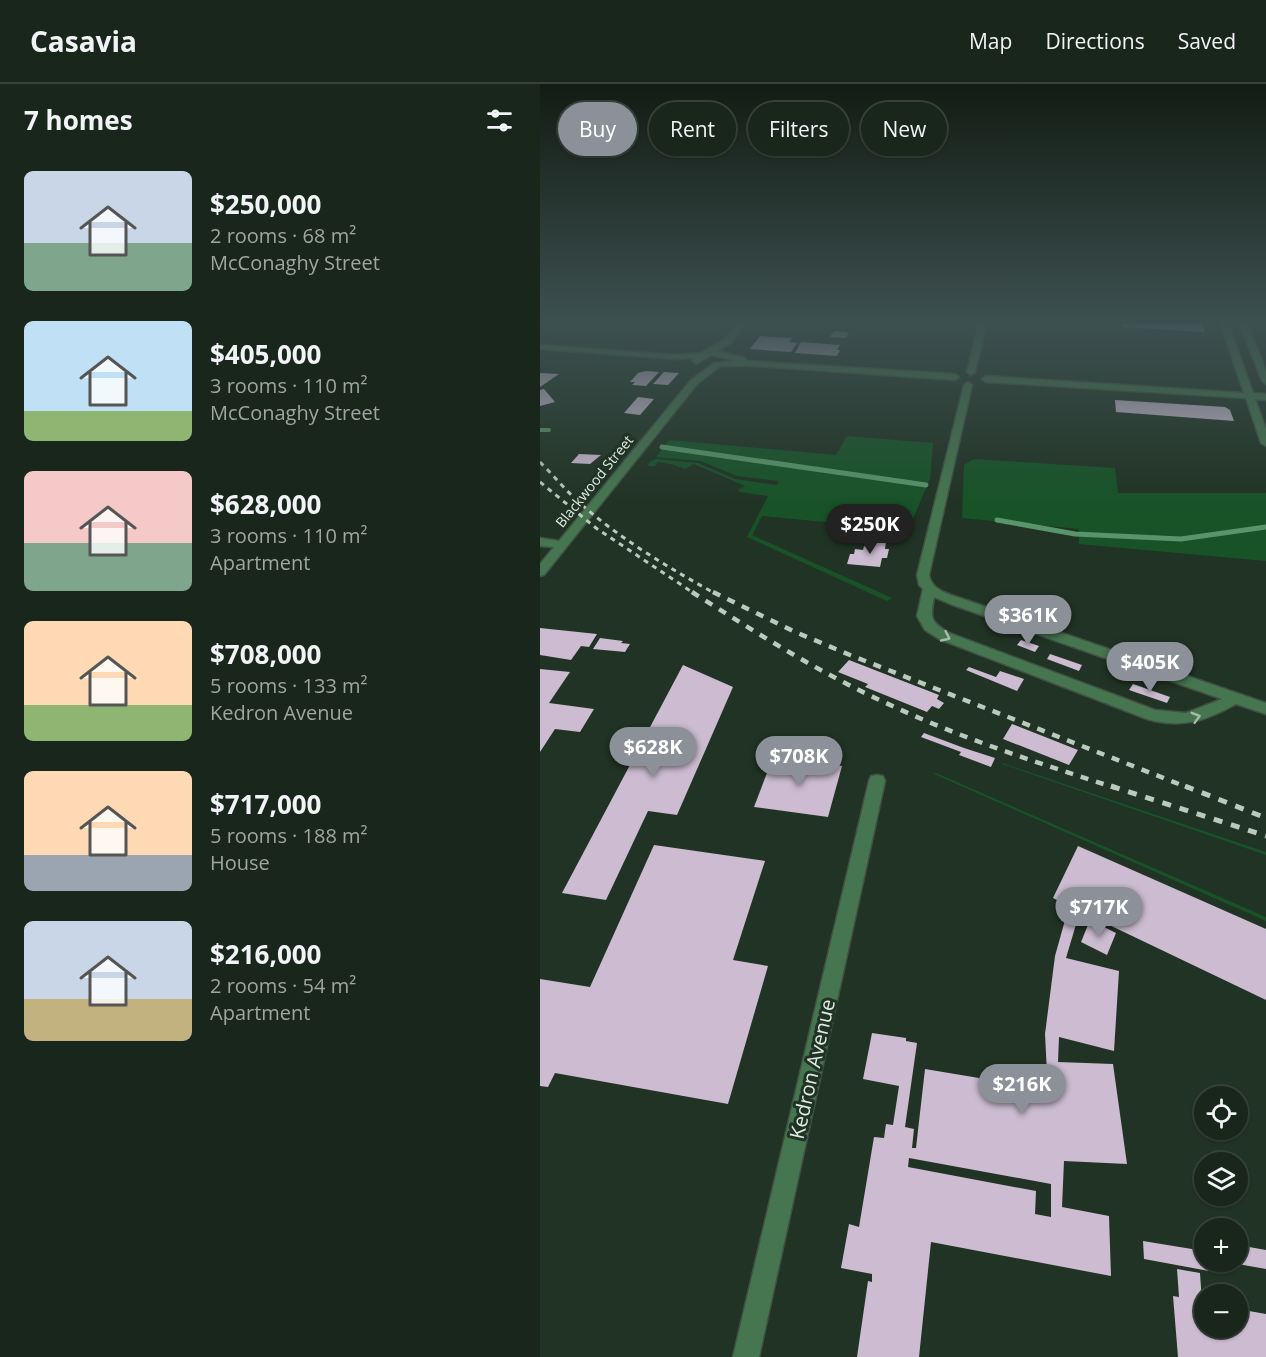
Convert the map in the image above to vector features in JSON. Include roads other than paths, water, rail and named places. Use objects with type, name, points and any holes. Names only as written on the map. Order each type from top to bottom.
[{"type":"street","name":"Blackwood Street","points":[[540,572],[694,382]]},
{"type":"street","points":[[961,382],[968,385],[983,382]]},
{"type":"street","points":[[1039,382],[1249,396],[1266,395]]},
{"type":"street","points":[[1244,382],[1266,443]]},
{"type":"street","points":[[968,385],[923,575],[925,585],[958,602],[1266,709]]},
{"type":"street","points":[[540,543],[561,545]]},
{"type":"street","points":[[929,589],[924,616],[936,632],[974,649],[1152,715],[1164,719],[1190,720],[1236,698]]},
{"type":"street","name":"Kedron Avenue","points":[[747,1357],[877,781]]},
{"type":"waterway","points":[[540,430],[549,430]]},
{"type":"waterway","points":[[662,447],[926,485]]},
{"type":"waterway","points":[[997,520],[1075,534],[1181,539],[1266,527]]},
{"type":"railway","points":[[540,462],[576,500],[597,518],[663,564],[716,594]]},
{"type":"railway","points":[[540,482],[596,528],[692,592]]},
{"type":"railway","points":[[692,592],[811,665],[914,716],[971,739],[1116,788]]},
{"type":"railway","points":[[713,592],[793,631],[850,655],[1189,788]]},
{"type":"railway","points":[[1111,786],[1266,836]]},
{"type":"railway","points":[[1185,786],[1266,818]]}]
